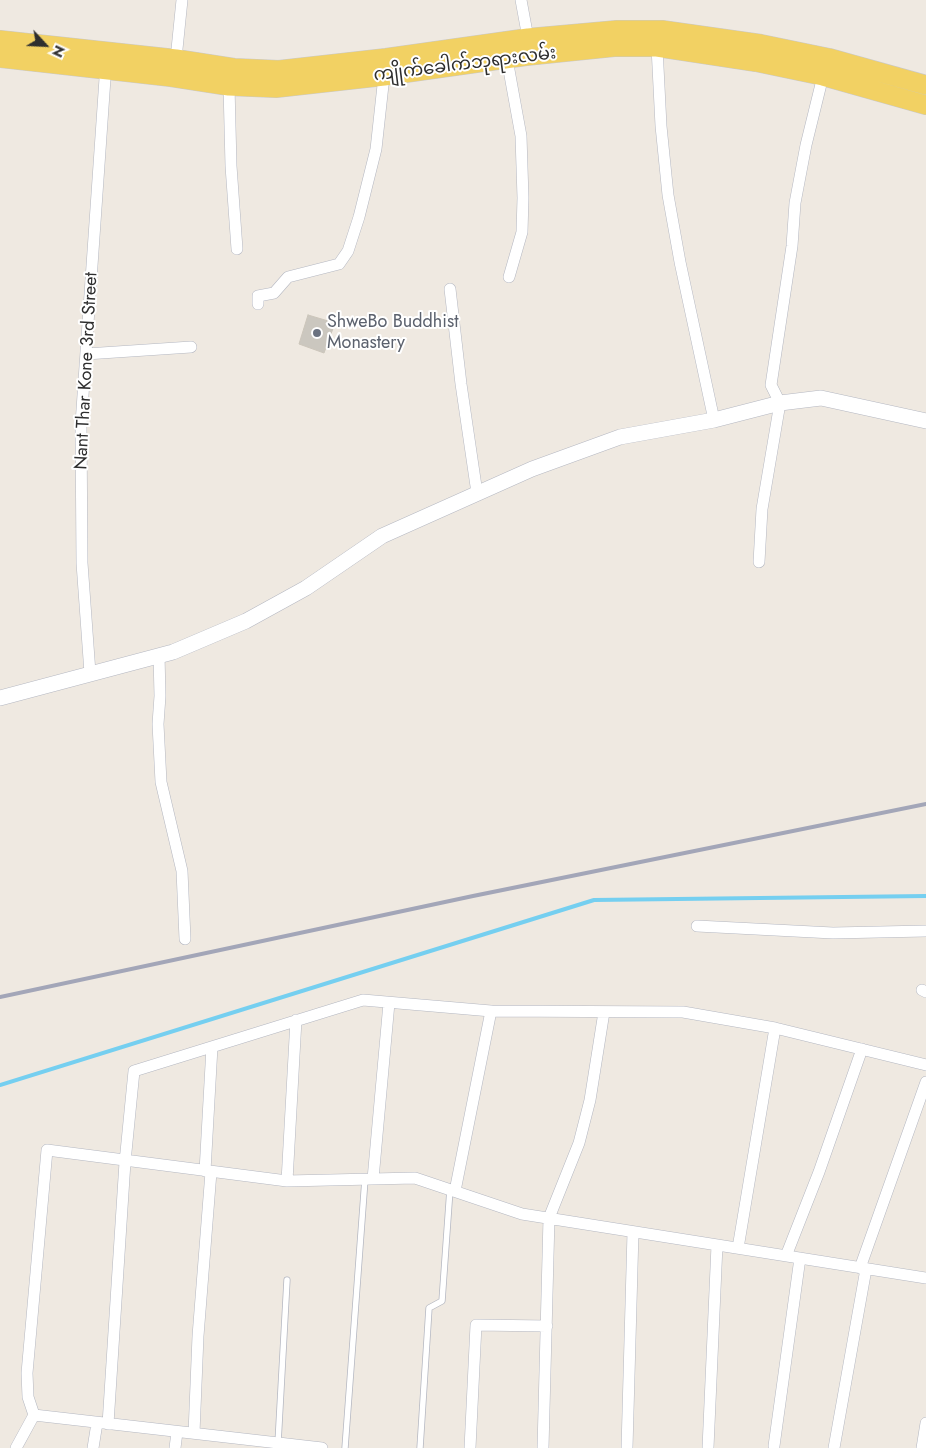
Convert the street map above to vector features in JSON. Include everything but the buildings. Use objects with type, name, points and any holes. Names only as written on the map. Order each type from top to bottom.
[{"type":"main road","name":"ကျိုက်ခေါက်ဘုရားလမ်း","points":[[0,58],[176,59],[234,68],[279,70],[386,58],[528,38],[617,30],[662,30],[761,44],[820,56],[926,86]]},
{"type":"main road","name":"ကျိုက်ခေါက်ဘုရားလမ်း","points":[[0,40],[106,60],[171,77],[229,86],[276,88],[384,76],[507,59],[614,48],[657,47],[756,62],[823,76],[926,105]]},
{"type":"street","points":[[176,59],[182,0]]},
{"type":"street","points":[[521,0],[528,38]]},
{"type":"street","points":[[657,47],[661,126],[668,195],[680,262],[714,420]]},
{"type":"street","points":[[507,59],[521,136],[523,198],[522,232],[509,276]]},
{"type":"street","name":"Nant Thar Kone 3rd Street","points":[[90,673],[82,563],[81,424],[106,60]]},
{"type":"street","points":[[258,304],[258,296],[274,293],[288,277],[339,264],[348,251],[359,217],[376,149],[384,76]]},
{"type":"street","points":[[759,562],[762,509],[780,403],[771,385],[792,246],[796,203],[806,145],[823,76]]},
{"type":"street","points":[[229,86],[231,166],[237,249]]},
{"type":"street","points":[[450,289],[461,384],[478,493]]},
{"type":"street","points":[[86,354],[191,347]]},
{"type":"street","points":[[0,698],[174,652],[246,621],[306,588],[382,536],[532,469],[620,437],[714,420],[780,403],[821,398],[926,421]]},
{"type":"street","points":[[159,655],[160,696],[158,724],[161,782],[182,871],[185,939]]},
{"type":"street","points":[[697,926],[833,933],[926,930]]},
{"type":"street","points":[[93,1448],[103,1423],[134,1071],[363,1000],[491,1011],[683,1012],[775,1028],[926,1065]]},
{"type":"street","points":[[369,1179],[389,1003]]},
{"type":"street","points":[[453,1190],[491,1011]]},
{"type":"street","points":[[543,1448],[549,1218],[579,1143],[590,1100],[604,1012]]},
{"type":"street","points":[[287,1181],[296,1020]]},
{"type":"street","points":[[738,1248],[775,1028]]},
{"type":"street","points":[[194,1434],[208,1172],[212,1047]]},
{"type":"street","points":[[786,1256],[819,1172],[862,1049]]},
{"type":"street","points":[[834,1448],[863,1268],[926,1082]]},
{"type":"street","points":[[16,1448],[34,1415],[28,1397],[27,1373],[46,1150],[125,1162],[287,1181],[415,1178],[522,1214],[926,1278]]},
{"type":"street","points":[[626,1448],[633,1232]]},
{"type":"street","points":[[708,1448],[716,1245]]},
{"type":"street","points":[[774,1446],[800,1258]]},
{"type":"street","points":[[470,1448],[476,1324],[546,1326]]},
{"type":"street","points":[[34,1415],[194,1434],[260,1445],[278,1443],[322,1448]]},
{"type":"street","points":[[922,1448],[926,1423]]},
{"type":"street","points":[[175,1448],[177,1432]]},
{"type":"lane","points":[[345,1448],[369,1179]]},
{"type":"lane","points":[[420,1448],[429,1308],[442,1301],[453,1190]]},
{"type":"lane","points":[[278,1443],[287,1280]]},
{"type":"waterway","points":[[0,1085],[594,900],[926,896]]},
{"type":"railway","points":[[0,997],[473,896],[926,804]]},
{"type":"place","name":"ShweBo Buddhist Monastery","points":[[317,333]]}]
